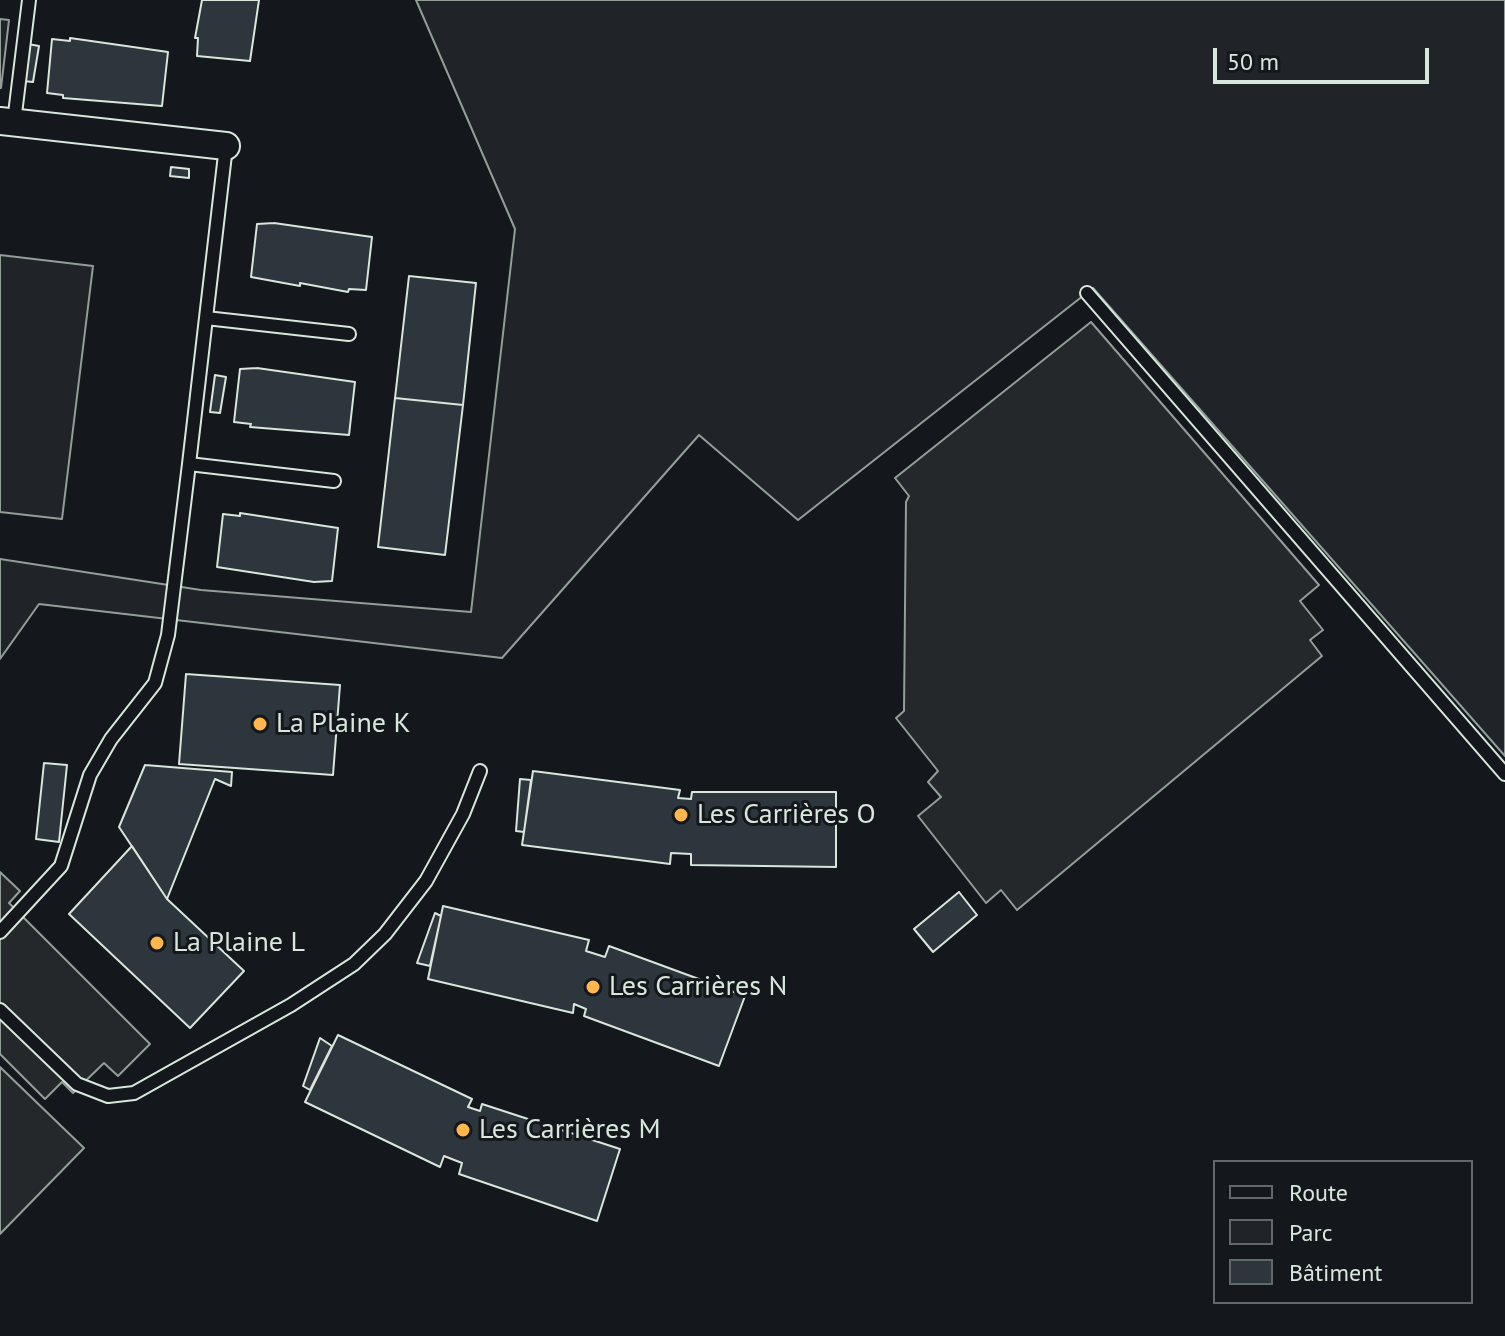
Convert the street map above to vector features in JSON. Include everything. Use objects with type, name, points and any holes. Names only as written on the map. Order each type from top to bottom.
[{"type":"street","points":[[7,122],[226,146]]},
{"type":"lane","points":[[7,122],[29,0]]},
{"type":"lane","points":[[0,932],[61,866],[90,775],[111,739],[145,698],[160,669],[168,635],[226,146]]},
{"type":"lane","points":[[1087,293],[1505,774]]},
{"type":"lane","points":[[206,318],[349,334]]},
{"type":"lane","points":[[189,464],[334,481]]},
{"type":"lane","points":[[0,1010],[77,1084],[108,1096],[134,1093],[315,991],[370,949],[426,881],[463,814],[480,771]]},
{"type":"green space","points":[[416,0],[1505,0],[1505,756],[1093,288],[798,520],[699,435],[502,658],[39,604],[0,659],[0,559],[201,590],[471,612],[515,229]]},
{"type":"green space","points":[[0,19],[9,20],[1,88],[0,88]]},
{"type":"green space","points":[[0,255],[93,266],[62,519],[0,512]]},
{"type":"shaded area","points":[[1091,322],[1319,585],[1300,601],[1323,630],[1310,640],[1322,656],[1017,910],[1001,890],[986,903],[918,816],[941,797],[928,782],[938,771],[896,718],[904,711],[906,502],[909,496],[895,478]]},
{"type":"shaded area","points":[[0,872],[20,891],[9,903],[150,1044],[118,1076],[104,1063],[73,1093],[62,1082],[45,1099],[0,1054]]},
{"type":"shaded area","points":[[0,1067],[84,1148],[0,1234]]},
{"type":"building","points":[[202,0],[259,0],[250,61],[197,56],[198,38],[195,38]]},
{"type":"building","points":[[70,38],[168,52],[162,106],[63,98],[63,95],[47,93],[52,39],[70,41]]},
{"type":"building","points":[[28,44],[39,46],[33,82],[23,81]]},
{"type":"building","points":[[171,167],[189,169],[189,178],[170,176]]},
{"type":"building","points":[[274,223],[372,237],[366,290],[349,289],[348,292],[251,277],[257,224]]},
{"type":"building","points":[[409,276],[476,283],[463,405],[395,398]]},
{"type":"building","points":[[257,368],[355,382],[349,435],[250,427],[251,424],[234,422],[240,369]]},
{"type":"building","points":[[215,375],[226,377],[220,413],[210,412]]},
{"type":"building","points":[[395,398],[463,405],[445,555],[378,547]]},
{"type":"building","points":[[240,513],[338,528],[332,581],[314,582],[217,567],[223,514],[240,516]]},
{"type":"building","name":"La Plaine K","points":[[186,674],[340,685],[333,775],[179,764]]},
{"type":"building","points":[[44,763],[67,765],[59,842],[36,839]]},
{"type":"building","points":[[145,765],[232,772],[231,786],[215,779],[167,899],[119,827]]},
{"type":"building","name":"Les Carrières O","points":[[533,771],[680,790],[678,798],[691,799],[692,792],[836,792],[836,867],[691,865],[691,854],[671,853],[670,864],[522,845]]},
{"type":"building","points":[[520,779],[531,780],[524,832],[516,831]]},
{"type":"building","name":"La Plaine L","points":[[132,846],[167,899],[244,971],[190,1028],[69,914]]},
{"type":"building","points":[[959,892],[977,915],[933,952],[914,929]]},
{"type":"building","name":"Les Carrières N","points":[[443,906],[589,940],[586,951],[605,957],[609,946],[745,996],[719,1066],[584,1016],[586,1009],[574,1004],[573,1013],[428,979]]},
{"type":"building","points":[[435,913],[441,916],[430,966],[417,963]]},
{"type":"building","name":"Les Carrières M","points":[[338,1035],[472,1099],[468,1107],[480,1111],[482,1104],[620,1149],[597,1221],[459,1174],[462,1163],[444,1156],[440,1167],[305,1102]]},
{"type":"building","points":[[320,1038],[332,1046],[310,1090],[303,1086]]},
{"type":"place","name":"La Plaine K","points":[[260,724]]},
{"type":"place","name":"Les Carrières O","points":[[681,815]]},
{"type":"place","name":"La Plaine L","points":[[157,943]]},
{"type":"place","name":"Les Carrières N","points":[[593,987]]},
{"type":"place","name":"Les Carrières M","points":[[463,1130]]}]
